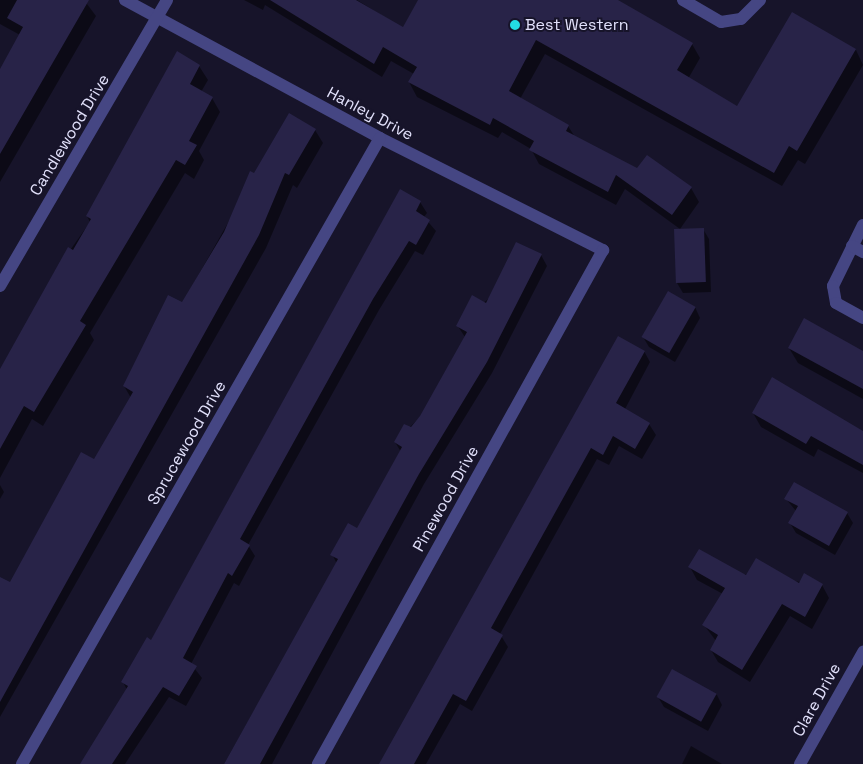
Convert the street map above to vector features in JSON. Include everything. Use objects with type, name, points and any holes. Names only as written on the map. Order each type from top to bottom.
[{"type":"street","name":"Hanley Drive","points":[[124,0],[380,138],[603,250]]},
{"type":"street","name":"Candlewood Drive","points":[[0,286],[158,19],[167,0]]},
{"type":"street","points":[[683,0],[721,22],[741,19],[760,0]]},
{"type":"street","name":"Sprucewood Drive","points":[[22,764],[380,138]]},
{"type":"street","points":[[863,225],[857,249],[833,286],[836,303],[863,318]]},
{"type":"street","name":"Pinewood Drive","points":[[318,764],[603,250]]},
{"type":"street","name":"Clare Drive","points":[[800,764],[863,652]]},
{"type":"building","points":[[17,0],[89,0],[0,154],[0,69],[23,27],[7,18]]},
{"type":"building","points":[[270,0],[356,0],[403,27],[418,0],[618,0],[693,43],[677,70],[737,106],[792,12],[856,49],[797,151],[789,146],[774,173],[536,40],[509,91],[569,125],[566,131],[637,168],[647,155],[692,187],[672,215],[616,175],[608,192],[529,150],[534,141],[493,118],[490,125],[408,82],[417,67],[383,47],[374,64]]},
{"type":"building","points":[[177,51],[200,65],[190,84],[213,97],[189,141],[197,145],[185,165],[176,160],[80,321],[86,325],[34,412],[24,406],[0,449],[0,369],[68,247],[73,250],[91,219],[86,216]]},
{"type":"building","points":[[289,113],[316,129],[289,175],[285,173],[259,235],[0,702],[0,577],[10,582],[81,452],[94,459],[133,392],[123,386],[168,295],[182,302],[224,232],[250,171],[254,173]]},
{"type":"building","points":[[400,189],[421,201],[416,211],[430,220],[416,245],[409,241],[373,299],[240,539],[250,545],[232,576],[228,573],[183,658],[197,666],[179,696],[163,687],[112,764],[80,764],[128,686],[121,682],[147,637],[151,640]]},
{"type":"building","points":[[704,228],[706,282],[676,283],[674,229]]},
{"type":"building","points":[[516,242],[542,254],[487,362],[419,474],[260,764],[224,764],[338,559],[330,555],[348,523],[357,528],[402,447],[394,442],[404,424],[411,427],[420,416],[467,332],[456,326],[472,295],[486,303]]},
{"type":"building","points":[[668,291],[696,307],[669,353],[642,337]]},
{"type":"building","points":[[804,318],[863,351],[863,389],[788,348]]},
{"type":"building","points":[[618,336],[645,351],[616,403],[650,423],[635,449],[613,436],[603,455],[591,448],[491,628],[503,635],[466,701],[453,694],[414,764],[379,764]]},
{"type":"building","points":[[772,377],[863,431],[863,465],[811,436],[806,444],[752,413]]},
{"type":"building","points":[[794,482],[848,512],[829,546],[788,523],[798,506],[784,499]]},
{"type":"building","points":[[699,549],[746,575],[756,558],[799,583],[804,573],[823,584],[805,617],[782,604],[742,670],[710,650],[718,635],[702,625],[725,588],[688,567]]},
{"type":"building","points":[[672,669],[717,694],[701,722],[656,697]]},
{"type":"place","name":"Best Western","points":[[515,25]]}]
